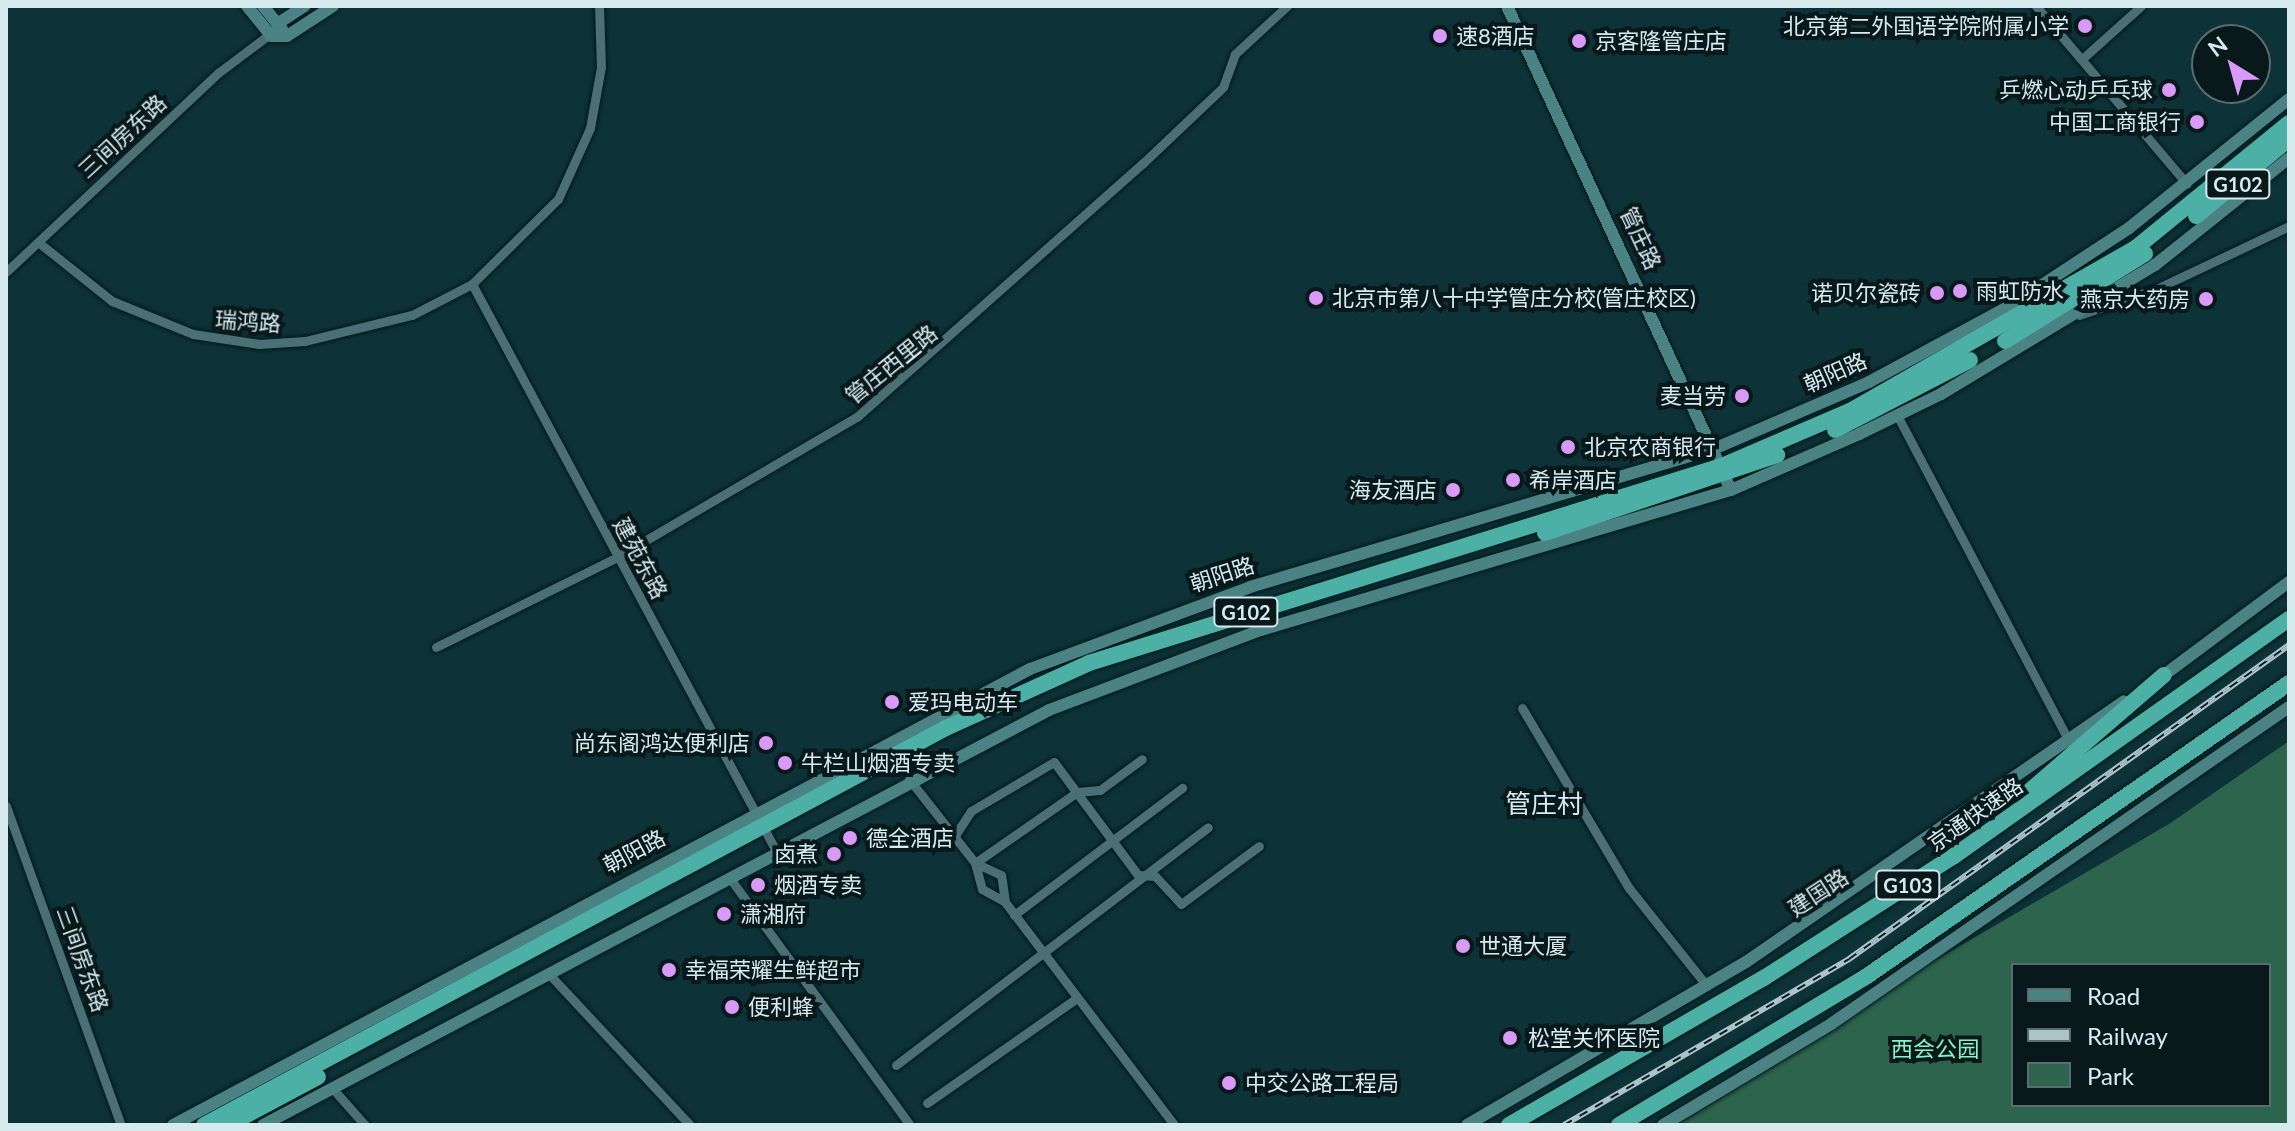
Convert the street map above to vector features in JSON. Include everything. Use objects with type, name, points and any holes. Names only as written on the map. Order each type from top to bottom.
[{"type":"highway","name":"朝阳路","points":[[1726,478],[2008,326],[2137,247],[2289,123]]},
{"type":"highway","name":"朝阳路","points":[[204,1125],[762,825],[1093,672],[1726,478],[1856,420],[2063,308],[2219,199],[2289,139]]},
{"type":"highway","name":"京通快速路","points":[[1509,1125],[1764,978],[1954,856],[2289,619]]},
{"type":"highway","points":[[1954,856],[2164,675]]},
{"type":"highway","name":"G103","points":[[1619,1125],[1867,976],[2289,683]]},
{"type":"highway","name":"朝阳路","points":[[228,1125],[762,825]]},
{"type":"street","points":[[247,6],[274,30],[287,36],[333,6]]},
{"type":"street","points":[[263,6],[274,30]]},
{"type":"street","points":[[274,30],[305,6]]},
{"type":"street","points":[[472,284],[558,199],[590,128],[601,67],[599,6]]},
{"type":"street","name":"管庄西里路","points":[[436,647],[619,556],[858,416],[921,366],[1223,87],[1235,54],[1287,6]]},
{"type":"street","name":"管庄路","points":[[1507,6],[1716,448],[1726,478]]},
{"type":"street","points":[[2036,6],[2187,184]]},
{"type":"street","points":[[2082,59],[2141,6]]},
{"type":"street","name":"三间房东路","points":[[6,272],[218,73],[274,30]]},
{"type":"street","name":"朝阳路","points":[[173,1125],[762,825],[937,714],[1130,628],[1716,448],[1951,341],[2187,184],[2289,99]]},
{"type":"street","name":"朝阳路","points":[[263,1125],[909,779],[1158,666],[1726,478],[1897,415],[2074,316],[2203,229],[2289,158]]},
{"type":"street","points":[[2074,316],[2156,289],[2289,226]]},
{"type":"street","name":"瑞鸿路","points":[[38,242],[79,279],[149,320],[259,344],[355,334],[472,284]]},
{"type":"street","name":"建苑东路","points":[[472,284],[776,851]]},
{"type":"street","points":[[1897,415],[2068,739]]},
{"type":"street","name":"建国路","points":[[1467,1125],[1707,986],[1925,845],[2289,582]]},
{"type":"street","points":[[1663,1125],[1831,1024],[2289,707]]},
{"type":"street","points":[[1522,708],[1629,888],[1707,986]]},
{"type":"street","points":[[975,863],[1077,792],[1100,790],[1142,759]]},
{"type":"street","points":[[954,837],[971,811],[1054,762],[1142,875],[1155,876],[1181,904],[1259,846]]},
{"type":"street","points":[[909,779],[975,863],[982,889],[1005,902],[1174,1125]]},
{"type":"street","points":[[1014,915],[1182,788]]},
{"type":"street","name":"三间房东路","points":[[6,806],[121,1125]]},
{"type":"street","points":[[896,1065],[1046,956],[1142,875],[1208,827]]},
{"type":"street","points":[[975,863],[1001,875],[1005,902]]},
{"type":"street","points":[[729,877],[910,1125]]},
{"type":"street","points":[[549,974],[690,1125]]},
{"type":"street","points":[[927,1103],[1077,998]]},
{"type":"street","points":[[333,1089],[365,1125]]},
{"type":"green space","name":"西会公园","points":[[2289,741],[2289,1125],[1653,1125],[2169,824]]},
{"type":"railway","points":[[1564,1125],[1849,959],[2289,645]]},
{"type":"place","name":"北京第二外国语学院附属小学","points":[[2085,26]]},
{"type":"place","name":"速8酒店","points":[[1440,36]]},
{"type":"place","name":"京客隆管庄店","points":[[1579,41]]},
{"type":"place","name":"乒燃心动乒乓球","points":[[2169,90]]},
{"type":"place","name":"中国工商银行","points":[[2197,122]]},
{"type":"place","name":"雨虹防水","points":[[1960,291]]},
{"type":"place","name":"诺贝尔瓷砖","points":[[1937,293]]},
{"type":"place","name":"北京市第八十中学管庄分校(管庄校区)","points":[[1316,298]]},
{"type":"place","name":"燕京大药房","points":[[2206,299]]},
{"type":"place","name":"麦当劳","points":[[1742,396]]},
{"type":"place","name":"北京农商银行","points":[[1568,447]]},
{"type":"place","name":"希岸酒店","points":[[1513,480]]},
{"type":"place","name":"海友酒店","points":[[1453,490]]},
{"type":"place","name":"爱玛电动车","points":[[892,702]]},
{"type":"place","name":"尚东阁鸿达便利店","points":[[766,743]]},
{"type":"place","name":"牛栏山烟酒专卖","points":[[785,763]]},
{"type":"place","name":"德全酒店","points":[[850,838]]},
{"type":"place","name":"卤煮","points":[[834,854]]},
{"type":"place","name":"烟酒专卖","points":[[758,885]]},
{"type":"place","name":"潇湘府","points":[[724,914]]},
{"type":"place","name":"世通大厦","points":[[1463,946]]},
{"type":"place","name":"幸福荣耀生鲜超市","points":[[669,970]]},
{"type":"place","name":"便利蜂","points":[[732,1007]]},
{"type":"place","name":"松堂关怀医院","points":[[1510,1038]]},
{"type":"place","name":"中交公路工程局","points":[[1229,1083]]},
{"type":"district","name":"管庄村","points":[[1544,804]]}]
